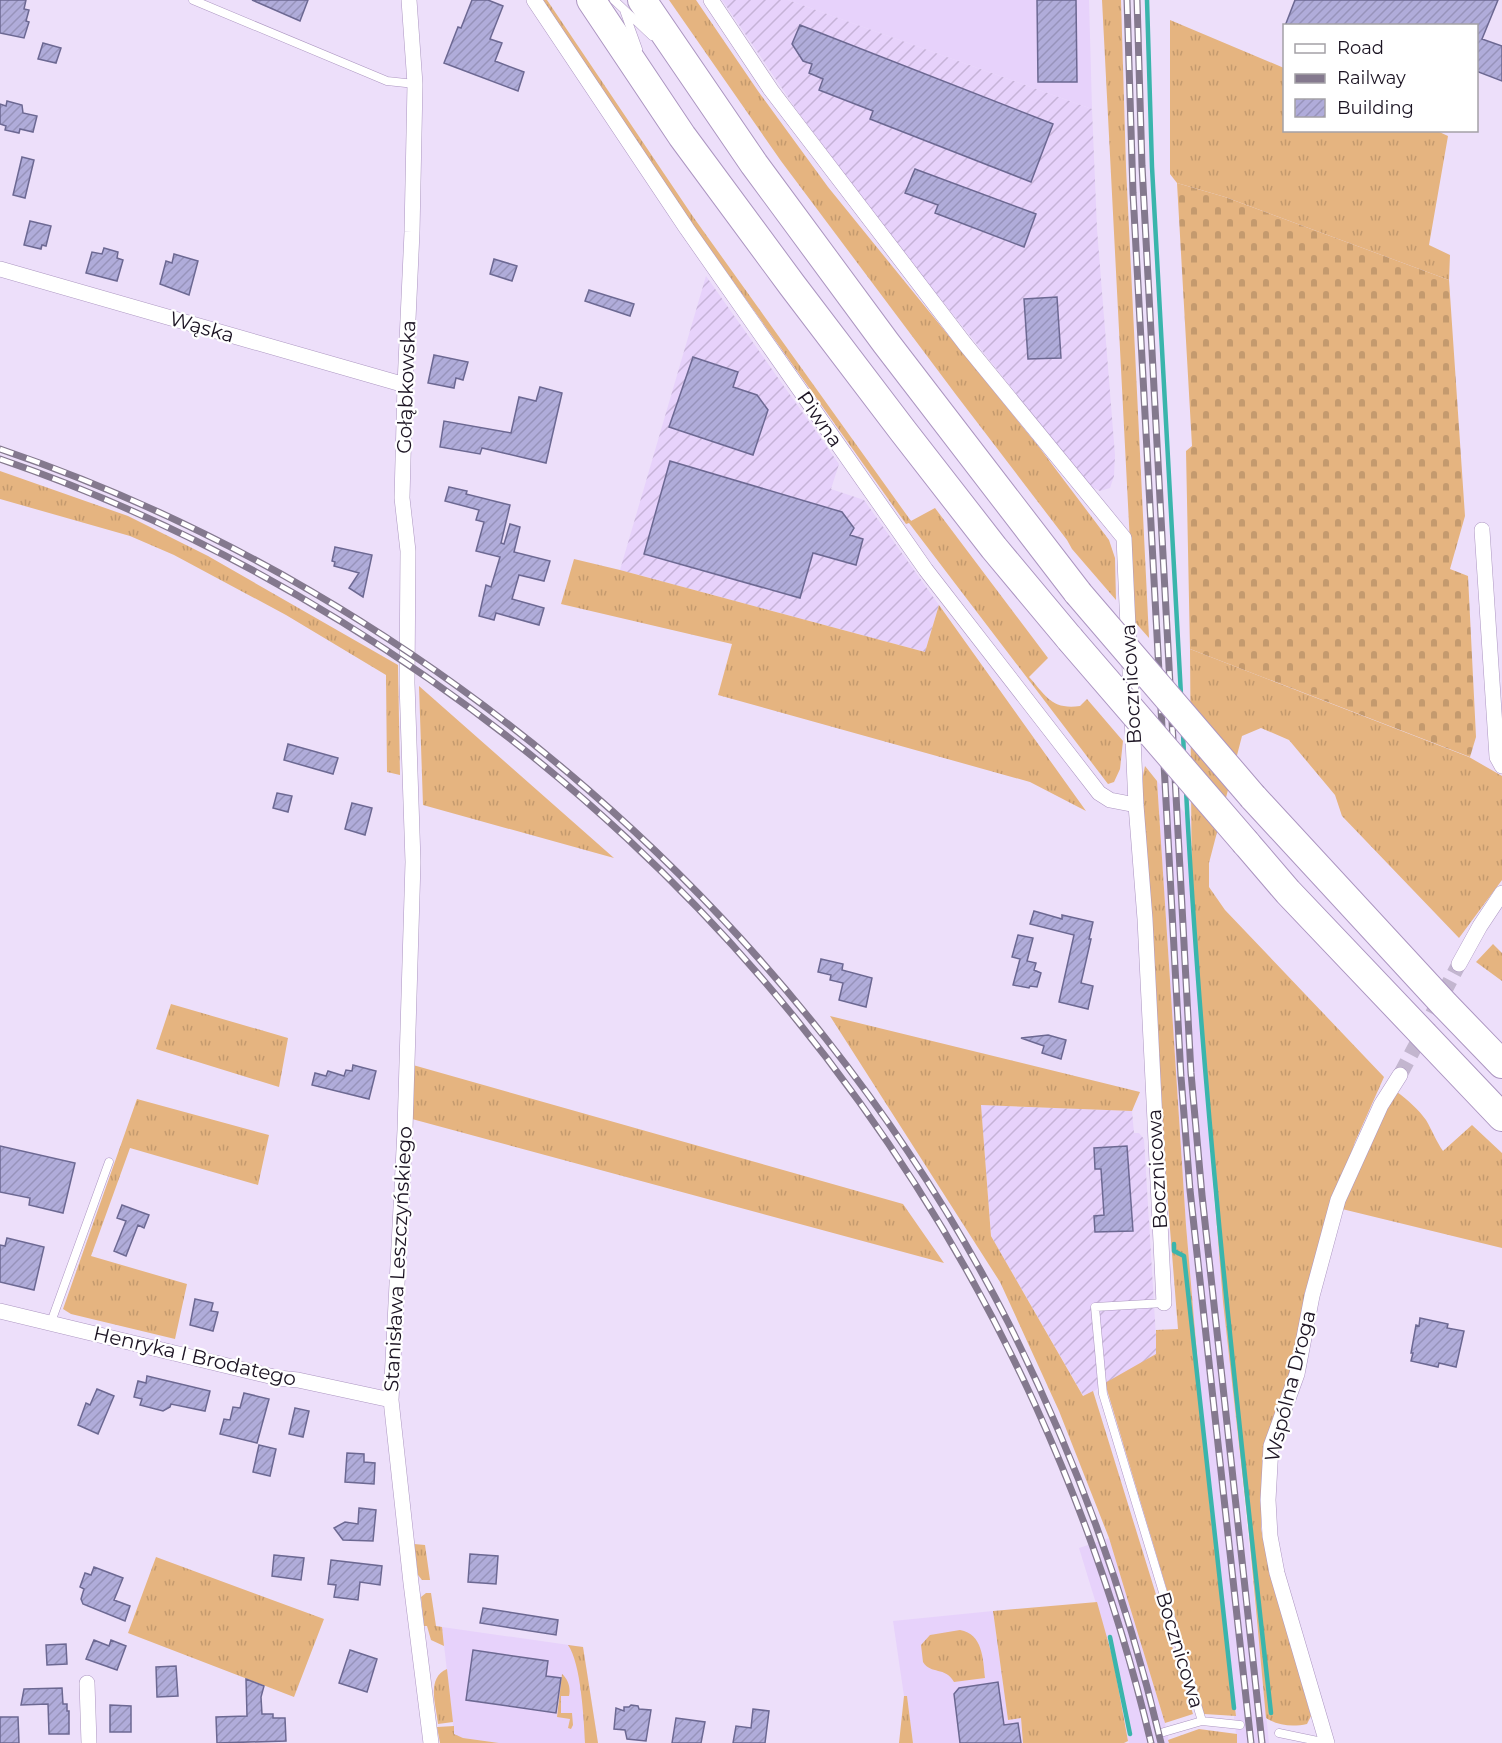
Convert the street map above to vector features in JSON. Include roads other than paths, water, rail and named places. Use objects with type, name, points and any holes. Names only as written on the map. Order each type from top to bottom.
[{"type":"highway","points":[[591,0],[689,145],[903,431],[994,548],[1296,900],[1502,1117]]},
{"type":"highway","points":[[632,4],[694,76],[754,164],[886,343],[1078,593],[1253,797],[1502,1064]]},
{"type":"street","name":"Gołąbkowska","points":[[410,0],[415,84],[402,498],[408,551],[407,683],[410,774]]},
{"type":"street","name":"Piwna","points":[[534,0],[687,229],[926,570],[1100,793],[1110,800],[1136,806]]},
{"type":"street","name":"Bocznicowa","points":[[711,0],[771,90],[965,344],[1124,538],[1136,806],[1145,919],[1164,1303]]},
{"type":"street","name":"Wąska","points":[[0,269],[405,385]]},
{"type":"street","points":[[1482,530],[1497,757],[1502,766]]},
{"type":"street","name":"Stanisława Leszczyńskiego","points":[[410,774],[413,862],[405,1130],[391,1400],[431,1743]]},
{"type":"street","points":[[1459,964],[1502,893]]},
{"type":"street","name":"Wspólna Droga","points":[[1327,1743],[1275,1564],[1270,1536],[1268,1500],[1271,1446],[1297,1374],[1312,1296],[1338,1200],[1381,1105],[1400,1075]]},
{"type":"street","name":"Henryka I Brodatego","points":[[0,1311],[278,1378],[298,1380],[391,1400]]},
{"type":"street","points":[[87,1683],[89,1743]]},
{"type":"lane","points":[[193,0],[387,81],[415,84]]},
{"type":"lane","points":[[614,0],[632,4]]},
{"type":"lane","points":[[620,0],[632,4],[655,39]]},
{"type":"lane","points":[[632,4],[657,99]]},
{"type":"lane","points":[[663,46],[694,76]]},
{"type":"lane","points":[[51,1322],[109,1162]]},
{"type":"lane","name":"Bocznicowa","points":[[1164,1303],[1095,1307],[1100,1376],[1103,1394],[1139,1518],[1202,1721]]},
{"type":"lane","points":[[1164,1732],[1202,1721],[1240,1725]]},
{"type":"lane","points":[[1279,1733],[1327,1743]]},
{"type":"waterway","points":[[1147,0],[1152,167],[1181,695]]},
{"type":"waterway","points":[[1183,733],[1184,755]]},
{"type":"waterway","points":[[1186,790],[1211,1137],[1233,1368],[1271,1713]]},
{"type":"waterway","points":[[1174,1244],[1174,1251],[1184,1256],[1234,1708]]},
{"type":"waterway","points":[[1110,1637],[1130,1734]]},
{"type":"tunnel","points":[[1400,1075],[1459,964]]},
{"type":"railway","points":[[1127,0],[1133,193],[1181,1077],[1190,1190],[1251,1743]]},
{"type":"railway","points":[[1137,0],[1142,166],[1191,1073],[1202,1195],[1262,1743]]},
{"type":"railway","points":[[0,449],[158,512],[309,590],[453,683],[588,790],[713,908],[825,1038],[924,1177],[1009,1324],[1056,1425],[1097,1529],[1132,1635],[1161,1743]]},
{"type":"railway","points":[[0,459],[89,492],[176,531],[260,574],[342,622],[490,723],[626,838],[749,964],[859,1102],[955,1249],[1036,1406],[1101,1571],[1151,1743]]}]
